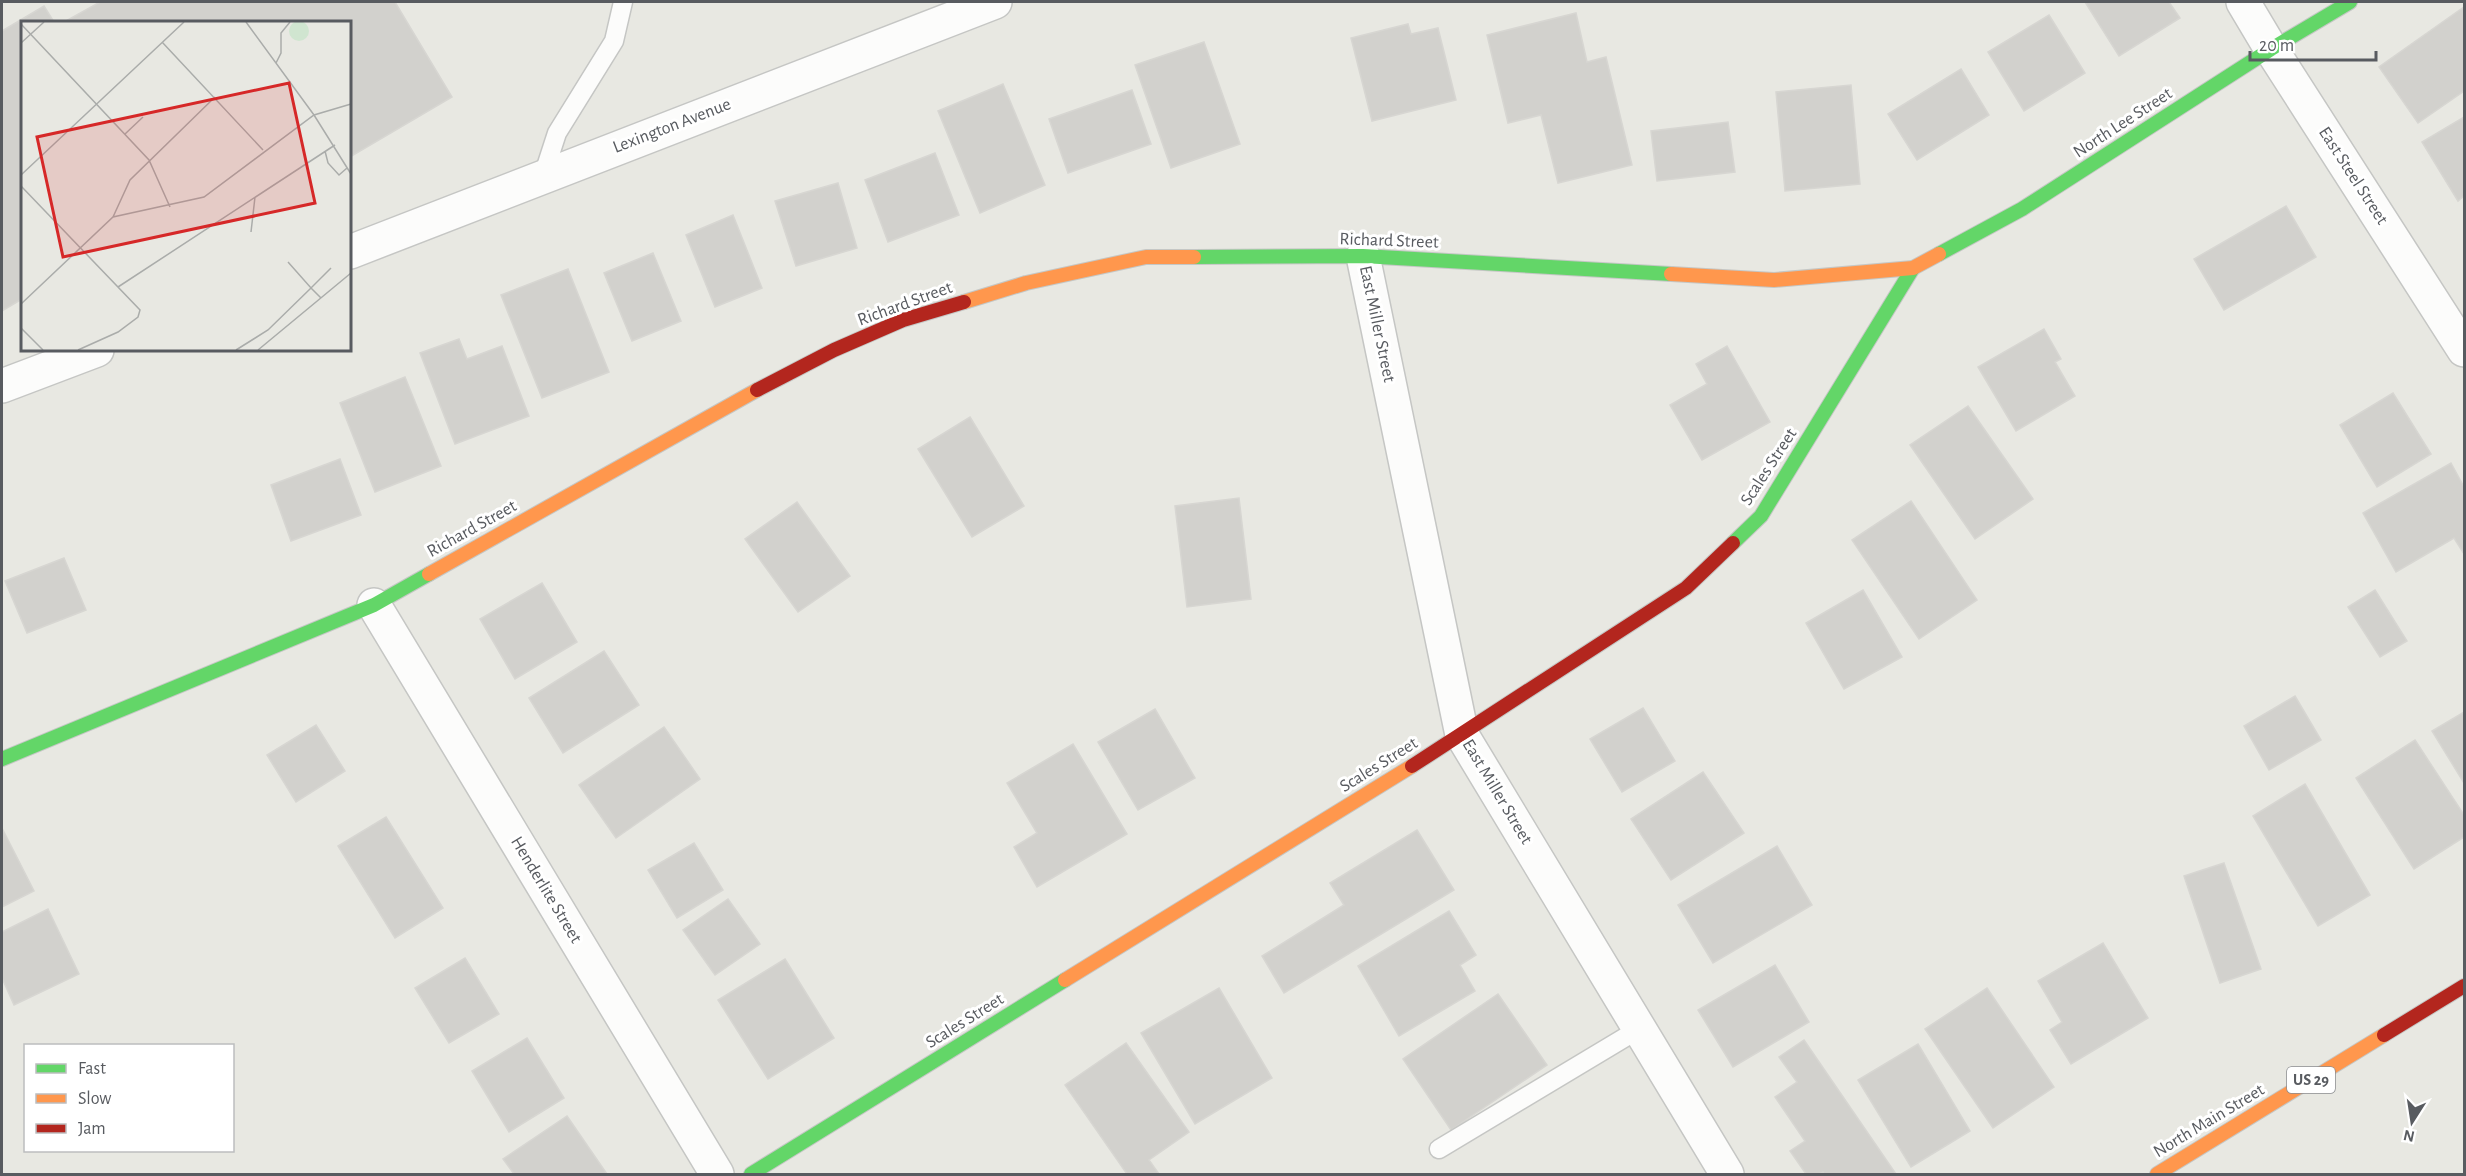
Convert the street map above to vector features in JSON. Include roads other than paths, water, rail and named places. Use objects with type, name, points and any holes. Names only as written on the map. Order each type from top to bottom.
[{"type":"street","name":"Lexington Avenue","points":[[351,252],[995,2]]},
{"type":"street","name":"East Steel Street","points":[[2243,2],[2464,350]]},
{"type":"street","name":"North Lee Street","points":[[1913,268],[2022,209],[2271,48],[2350,2]]},
{"type":"street","name":"Richard Street","points":[[2,759],[374,605],[755,391],[834,350],[903,320],[1026,283],[1146,257],[1363,256],[1774,280],[1913,268]]},
{"type":"street","name":"East Miller Street","points":[[1363,256],[1462,735],[1727,1174]]},
{"type":"street","name":"Scales Street","points":[[751,1174],[1462,735],[1686,588],[1761,516],[1913,268]]},
{"type":"street","points":[[2,386],[93,351]]},
{"type":"street","name":"Henderlite Street","points":[[374,605],[717,1174]]},
{"type":"street","name":"North Main Street","points":[[2157,1174],[2464,986]]},
{"type":"lane","points":[[543,176],[557,133],[614,41],[623,2]]},
{"type":"lane","points":[[1439,1149],[1639,1029]]}]
